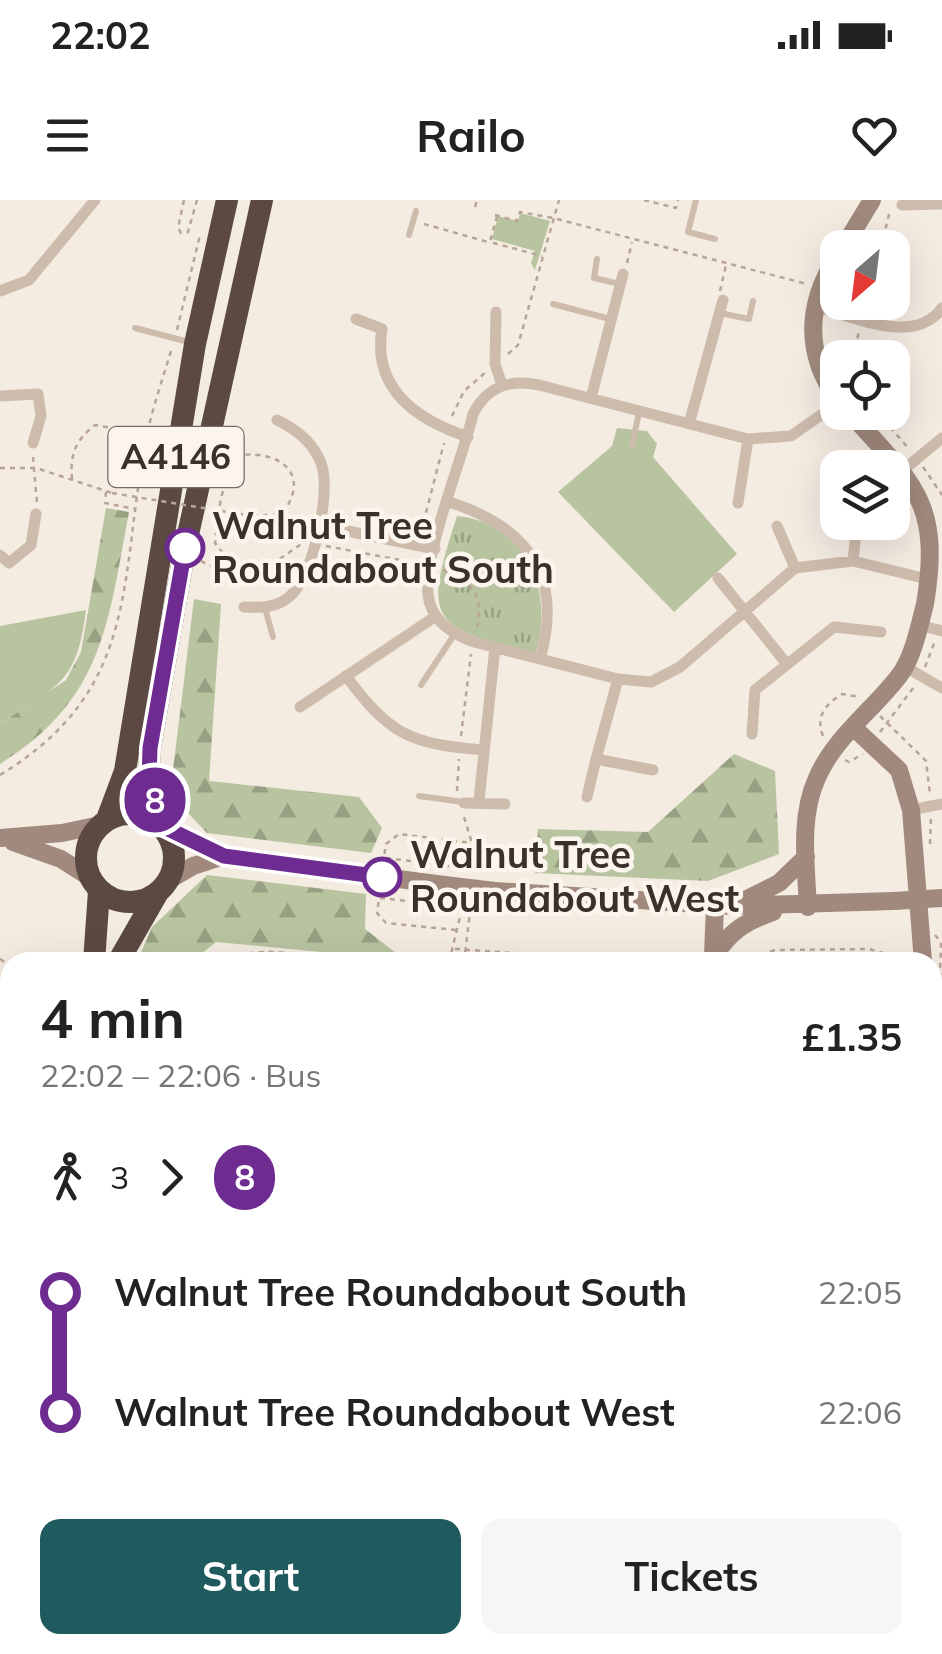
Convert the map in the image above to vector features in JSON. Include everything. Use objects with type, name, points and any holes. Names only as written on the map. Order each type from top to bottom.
[{"type":"highway","name":"A4146","points":[[94,952],[94,884],[86,849],[126,771],[185,342],[227,200]]},
{"type":"highway","name":"A4146","points":[[163,887],[173,846],[163,828],[149,779],[150,748],[185,548],[262,200]]},
{"type":"highway","points":[[103,822],[125,814],[145,816],[163,828]]},
{"type":"highway","points":[[94,884],[128,903],[163,887]]},
{"type":"highway","points":[[124,952],[163,887]]},
{"type":"street","points":[[0,291],[29,280],[96,200]]},
{"type":"street","points":[[854,230],[872,200]]},
{"type":"street","points":[[897,203],[940,202]]},
{"type":"street","points":[[591,398],[622,280]]},
{"type":"street","points":[[820,300],[810,335],[820,375]]},
{"type":"street","points":[[689,424],[721,306]]},
{"type":"street","points":[[818,308],[916,328],[935,318],[942,308]]},
{"type":"street","points":[[496,312],[496,364],[502,385]]},
{"type":"street","points":[[356,319],[382,329],[379,348],[386,376],[416,416],[468,436]]},
{"type":"street","points":[[820,415],[791,436],[748,439],[518,381],[502,385],[480,400],[435,549],[428,594],[436,616],[454,635],[495,648],[618,679],[651,682],[680,668],[795,568],[853,561],[931,580]]},
{"type":"street","points":[[0,396],[38,394],[42,416],[33,444]]},
{"type":"street","points":[[244,607],[265,608],[290,597],[306,576],[317,535],[324,478],[321,462],[297,429],[277,420]]},
{"type":"street","points":[[864,430],[882,450]]},
{"type":"street","points":[[910,465],[942,438]]},
{"type":"street","points":[[738,503],[748,439]]},
{"type":"street","points":[[808,907],[806,806],[818,775],[904,666],[931,580],[939,531],[910,482]]},
{"type":"street","points":[[449,502],[486,514],[528,549],[548,592],[549,618],[540,659]]},
{"type":"street","points":[[0,555],[9,564],[31,545],[36,514]]},
{"type":"street","points":[[777,526],[795,568]]},
{"type":"street","points":[[317,535],[435,549]]},
{"type":"street","points":[[853,561],[855,540]]},
{"type":"street","points":[[718,578],[786,663]]},
{"type":"street","points":[[300,707],[436,616]]},
{"type":"street","points":[[919,625],[942,632]]},
{"type":"street","points":[[752,734],[755,690],[786,663],[834,628],[882,632]]},
{"type":"street","points":[[479,801],[495,648]]},
{"type":"street","points":[[904,666],[942,688]]},
{"type":"street","points":[[346,676],[380,720],[412,740],[483,750]]},
{"type":"street","points":[[587,797],[618,679]]},
{"type":"street","points":[[853,728],[899,770],[910,810],[922,952]]},
{"type":"street","points":[[596,759],[653,770]]},
{"type":"street","points":[[464,802],[505,804]]},
{"type":"street","points":[[910,810],[942,804]]},
{"type":"street","points":[[0,838],[62,833],[103,822]]},
{"type":"street","points":[[163,828],[224,856],[495,891],[724,906],[808,907],[942,898]]},
{"type":"street","points":[[0,838],[50,854],[94,884]]},
{"type":"street","points":[[163,887],[224,856]]},
{"type":"street","points":[[724,906],[779,883],[806,858]]},
{"type":"street","points":[[715,952],[724,906]]},
{"type":"street","points":[[718,952],[727,936],[747,921],[788,907]]},
{"type":"lane","points":[[696,200],[688,232],[715,239]]},
{"type":"lane","points":[[409,235],[416,210]]},
{"type":"lane","points":[[597,259],[594,278],[622,280]]},
{"type":"lane","points":[[721,306],[749,318],[754,301]]},
{"type":"lane","points":[[553,304],[612,319]]},
{"type":"lane","points":[[135,328],[185,342]]},
{"type":"lane","points":[[632,446],[640,411]]},
{"type":"lane","points":[[265,608],[274,637]]},
{"type":"lane","points":[[421,685],[454,635]]},
{"type":"lane","points":[[419,796],[464,802]]},
{"type":"path","points":[[184,200],[178,228],[181,234],[188,232],[194,220],[197,200]]},
{"type":"path","points":[[475,207],[477,200]]},
{"type":"path","points":[[418,544],[448,430],[464,391],[518,345],[559,200]]},
{"type":"path","points":[[644,200],[676,208],[678,200]]},
{"type":"path","points":[[887,230],[897,203]]},
{"type":"path","points":[[490,242],[496,215],[518,221],[520,212],[820,287]]},
{"type":"path","points":[[420,222],[542,256]]},
{"type":"path","points":[[0,775],[43,749],[66,726],[100,673],[122,609],[148,434],[185,342],[200,235]]},
{"type":"path","points":[[622,280],[633,240]]},
{"type":"path","points":[[721,306],[719,288],[726,264]]},
{"type":"path","points":[[72,480],[70,458],[79,438],[96,426],[148,434]]},
{"type":"path","points":[[33,444],[36,514]]},
{"type":"path","points":[[0,468],[33,468],[106,492],[112,493],[252,516],[282,514],[294,498],[294,478],[286,463],[264,453],[241,456],[226,475],[218,521],[215,543],[226,558],[242,569],[256,570],[272,565],[317,535]]},
{"type":"path","points":[[106,492],[105,503],[136,509]]},
{"type":"path","points":[[252,516],[253,528]]},
{"type":"path","points":[[218,521],[317,535],[432,566]]},
{"type":"path","points":[[198,556],[210,566],[226,558]]},
{"type":"path","points":[[475,874],[477,855]]},
{"type":"path","points":[[384,858],[468,868]]},
{"type":"path","points":[[465,950],[472,893]]},
{"type":"path","points":[[379,898],[462,907]]},
{"type":"path","points":[[454,948],[495,952]]},
{"type":"path","points":[[770,952],[867,952]]},
{"type":"green space","points":[[520,213],[550,221],[535,270],[531,263],[535,251],[492,239],[498,216],[518,221]]},
{"type":"green space","points":[[617,428],[647,431],[657,444],[653,457],[737,554],[674,612],[558,492],[612,446]]},
{"type":"green space","points":[[106,508],[129,512],[115,589],[96,655],[61,713],[35,739],[0,764],[0,724],[66,680],[81,652]]},
{"type":"green space","points":[[457,516],[482,521],[502,532],[530,565],[541,608],[535,655],[474,636],[444,615],[439,600],[440,579]]},
{"type":"green space","points":[[194,599],[221,604],[209,781],[359,797],[382,828],[371,853],[207,833],[170,794]]},
{"type":"green space","points":[[86,610],[77,654],[61,680],[0,724],[0,626]]},
{"type":"green space","points":[[734,754],[775,771],[779,854],[708,881],[535,873],[538,829],[648,832]]},
{"type":"green space","points":[[207,875],[366,894],[365,929],[395,952],[321,952],[216,942],[204,952],[141,952],[152,927]]},
{"type":"bus line","name":"8","points":[[185,548],[150,748],[149,779],[162,826],[224,856],[382,877]]},
{"type":"place","name":"Walnut Tree Roundabout South","points":[[185,548]]},
{"type":"place","name":"Walnut Tree Roundabout West","points":[[382,877]]}]
